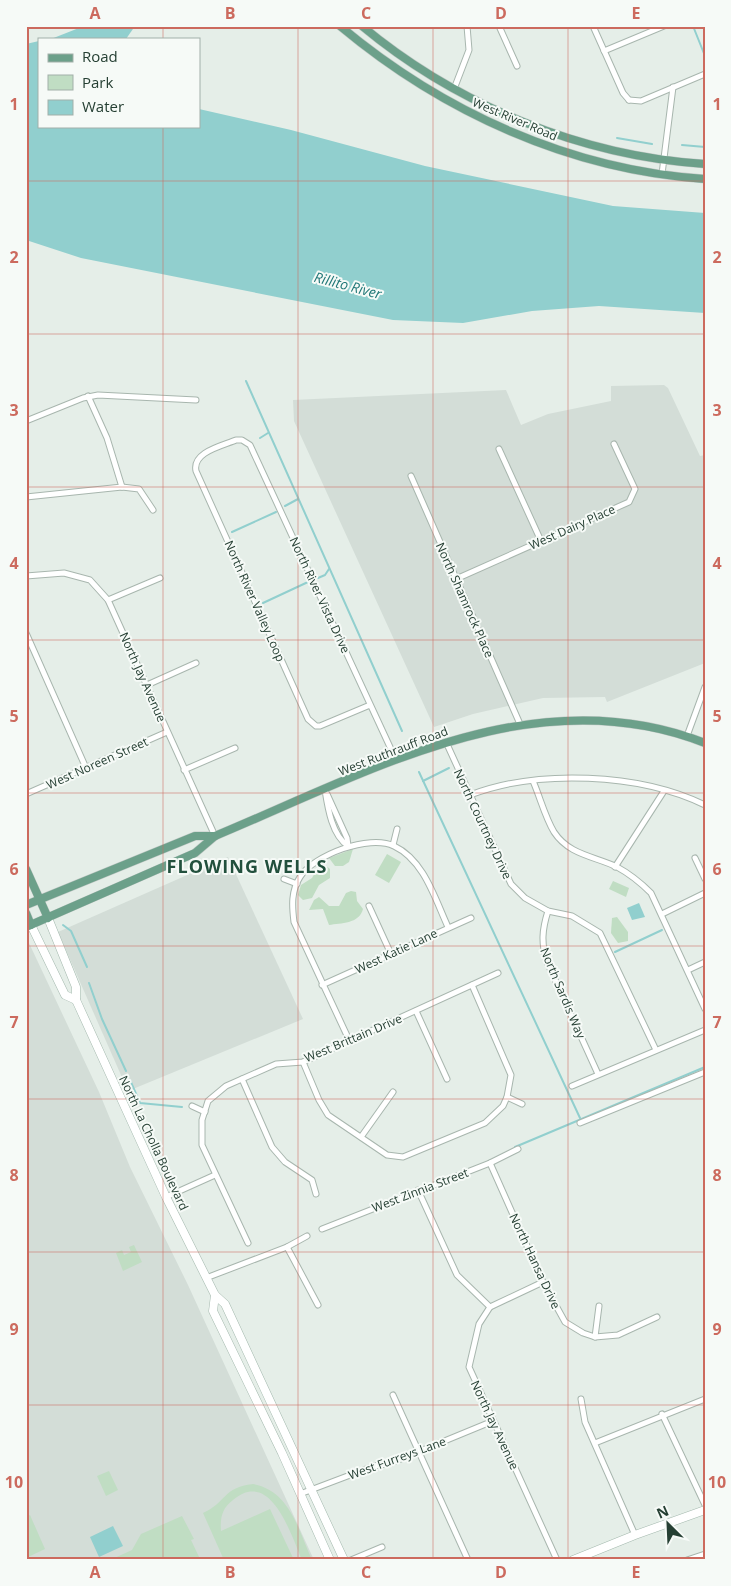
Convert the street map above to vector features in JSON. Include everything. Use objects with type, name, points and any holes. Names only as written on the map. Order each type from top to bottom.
[{"type":"main road","name":"West River Road","points":[[340,26],[386,63],[424,88],[503,129],[570,153],[662,174],[705,179]]},
{"type":"main road","name":"West River Road","points":[[362,26],[413,64],[454,89],[508,115],[563,136],[629,153],[664,160],[705,164]]},
{"type":"main road","name":"West Ruthrauff Road","points":[[29,926],[195,853],[215,836],[396,760],[481,731],[520,724],[562,721],[625,724],[687,736],[705,743]]},
{"type":"main road","name":"West Ruthrauff Road","points":[[26,905],[194,836],[215,836]]},
{"type":"main road","name":"North La Cholla Boulevard","points":[[26,869],[48,918]]},
{"type":"main road","name":"North La Cholla Boulevard","points":[[26,913],[29,926]]},
{"type":"street","points":[[454,89],[469,50],[467,26]]},
{"type":"street","points":[[499,26],[517,66]]},
{"type":"street","points":[[593,26],[628,102],[641,101],[705,74]]},
{"type":"street","points":[[604,51],[664,26]]},
{"type":"street","points":[[662,174],[673,87]]},
{"type":"street","points":[[88,396],[107,438],[122,487]]},
{"type":"street","points":[[26,421],[88,396],[196,400]]},
{"type":"street","name":"North River Vista Drive","points":[[236,440],[246,438],[253,449],[396,760]]},
{"type":"street","name":"North River Valley Loop","points":[[236,440],[202,455],[194,462],[196,471],[308,720],[312,726],[324,725],[370,705]]},
{"type":"street","name":"West Dairy Place","points":[[456,579],[626,503],[632,498],[635,489],[614,444]]},
{"type":"street","points":[[499,449],[541,541]]},
{"type":"street","name":"North Shamrock Place","points":[[411,476],[520,724]]},
{"type":"street","points":[[26,497],[122,487],[139,489],[153,510]]},
{"type":"street","name":"North Jay Avenue","points":[[26,576],[64,573],[90,580],[108,600],[215,836]]},
{"type":"street","points":[[108,600],[160,578]]},
{"type":"street","points":[[26,633],[86,768]]},
{"type":"street","points":[[147,685],[196,663]]},
{"type":"street","points":[[687,736],[705,687]]},
{"type":"street","name":"West Noreen Street","points":[[26,794],[167,732]]},
{"type":"street","name":"North Courtney Drive","points":[[446,742],[511,884],[525,898],[548,910],[572,916],[600,933],[656,1050]]},
{"type":"street","points":[[184,770],[235,748]]},
{"type":"street","points":[[470,795],[514,783],[533,781],[571,779],[616,780],[664,790],[705,805]]},
{"type":"street","points":[[533,781],[554,831],[565,844],[584,856],[615,866],[638,880],[651,893],[705,1009]]},
{"type":"street","points":[[325,790],[328,811],[341,841],[348,846]]},
{"type":"street","points":[[615,866],[664,790]]},
{"type":"street","points":[[393,845],[397,829]]},
{"type":"street","points":[[350,1042],[294,922],[292,901],[300,876],[314,863],[348,846],[376,842],[393,845],[420,868],[448,927]]},
{"type":"street","points":[[695,858],[705,879]]},
{"type":"street","points":[[284,879],[297,884]]},
{"type":"street","points":[[662,914],[705,893]]},
{"type":"street","points":[[369,906],[391,954]]},
{"type":"street","name":"North Sardis Way","points":[[548,910],[542,931],[541,946],[546,962],[598,1074]]},
{"type":"street","name":"North La Cholla Boulevard","points":[[48,918],[76,987],[76,1000],[166,1197],[215,1295],[225,1304],[344,1560]]},
{"type":"street","name":"West Katie Lane","points":[[322,985],[471,918]]},
{"type":"street","name":"North La Cholla Boulevard","points":[[29,926],[65,995],[76,1000]]},
{"type":"street","points":[[688,970],[705,962]]},
{"type":"street","name":"West Brittain Drive","points":[[205,1112],[208,1101],[226,1086],[276,1064],[302,1062],[350,1042],[498,973]]},
{"type":"street","points":[[302,1062],[328,1115],[388,1155],[403,1157],[485,1124],[503,1106],[507,1097],[511,1075],[472,985]]},
{"type":"street","points":[[416,1011],[447,1079]]},
{"type":"street","points":[[572,1086],[705,1030]]},
{"type":"street","points":[[580,1123],[705,1072]]},
{"type":"street","points":[[242,1080],[272,1147],[285,1162],[312,1180],[316,1194]]},
{"type":"street","points":[[361,1137],[394,1092]]},
{"type":"street","points":[[507,1097],[522,1104]]},
{"type":"street","points":[[192,1106],[205,1112],[202,1120],[202,1145],[248,1243]]},
{"type":"street","name":"West Zinnia Street","points":[[322,1229],[490,1163],[518,1150]]},
{"type":"street","name":"North Hansa Drive","points":[[490,1163],[543,1282],[563,1320],[578,1331],[595,1337]]},
{"type":"street","points":[[166,1197],[215,1175]]},
{"type":"street","points":[[418,1190],[456,1275],[490,1307],[543,1282]]},
{"type":"street","points":[[206,1278],[287,1246],[307,1236]]},
{"type":"street","points":[[287,1246],[318,1305]]},
{"type":"street","name":"North La Cholla Boulevard","points":[[215,1295],[213,1311],[330,1560]]},
{"type":"street","points":[[599,1306],[595,1337],[618,1335],[657,1317]]},
{"type":"street","name":"North Jay Avenue","points":[[490,1307],[479,1324],[469,1367],[552,1545],[557,1560]]},
{"type":"street","points":[[393,1395],[468,1560]]},
{"type":"street","points":[[581,1398],[584,1417],[635,1535]]},
{"type":"street","points":[[595,1443],[662,1414],[705,1399]]},
{"type":"street","points":[[662,1414],[705,1505]]},
{"type":"street","name":"West Furreys Lane","points":[[300,1494],[419,1452],[493,1421]]},
{"type":"street","points":[[573,1560],[705,1510]]},
{"type":"street","points":[[351,1560],[382,1547]]},
{"type":"street","points":[[687,1560],[705,1554]]},
{"type":"shaded area","points":[[664,385],[668,388],[700,456],[705,455],[705,663],[607,702],[605,697],[543,698],[473,714],[434,727],[294,421],[293,400],[506,390],[521,425],[548,414],[611,401],[611,386]]},
{"type":"shaded area","points":[[228,857],[303,1019],[128,1091],[58,932]]},
{"type":"shaded area","points":[[29,943],[99,1092],[130,1167],[188,1285],[314,1560],[26,1560],[26,944]]},
{"type":"green space","points":[[353,849],[349,862],[343,866],[335,866],[329,858]]},
{"type":"green space","points":[[387,854],[401,862],[389,883],[375,875]]},
{"type":"green space","points":[[324,864],[330,869],[330,878],[319,885],[312,898],[303,900],[298,895],[301,885],[312,878],[319,866]]},
{"type":"green space","points":[[613,881],[629,888],[626,897],[609,889]]},
{"type":"green space","points":[[356,892],[357,901],[363,909],[358,918],[354,920],[329,925],[323,909],[309,910],[314,900],[319,897],[329,906],[339,906],[346,893]]},
{"type":"green space","points":[[617,917],[628,932],[628,941],[618,943],[611,933],[612,918]]},
{"type":"green space","points":[[134,1245],[142,1262],[123,1271],[116,1253],[122,1250],[124,1255],[131,1252],[129,1247]]},
{"type":"green space","points":[[109,1471],[118,1490],[106,1496],[97,1476]]},
{"type":"green space","points":[[253,1484],[266,1488],[276,1494],[284,1503],[297,1524],[312,1560],[302,1560],[285,1522],[269,1498],[258,1492],[246,1492],[226,1506],[222,1514],[221,1531],[270,1509],[294,1560],[224,1560],[203,1513],[211,1509],[236,1488]]},
{"type":"green space","points":[[30,1515],[45,1549],[26,1558],[26,1517]]},
{"type":"green space","points":[[182,1516],[194,1539],[191,1540],[200,1559],[110,1560],[132,1550],[141,1534]]},
{"type":"water","points":[[84,26],[135,26],[127,38],[54,38]]},
{"type":"water","name":"Rillito River","points":[[38,41],[38,128],[200,128],[200,109],[291,130],[425,166],[613,206],[705,213],[705,313],[599,306],[532,311],[463,323],[393,320],[81,258],[26,240],[26,44]]},
{"type":"water","points":[[639,903],[645,917],[632,920],[627,908]]},
{"type":"water","points":[[113,1526],[123,1546],[99,1557],[90,1537]]},
{"type":"waterway","points":[[693,26],[705,56]]},
{"type":"waterway","points":[[617,138],[652,144]]},
{"type":"waterway","points":[[682,145],[705,147]]},
{"type":"waterway","points":[[246,381],[402,731]]},
{"type":"waterway","points":[[260,438],[268,433]]},
{"type":"waterway","points":[[285,506],[298,499]]},
{"type":"waterway","points":[[232,532],[276,512]]},
{"type":"waterway","points":[[318,578],[325,575],[329,569]]},
{"type":"waterway","points":[[263,603],[308,582]]},
{"type":"waterway","points":[[423,781],[449,768]]},
{"type":"waterway","points":[[419,772],[580,1118]]},
{"type":"waterway","points":[[63,925],[71,931],[87,967]]},
{"type":"waterway","points":[[615,952],[662,930]]},
{"type":"waterway","points":[[89,983],[102,1019],[126,1071]]},
{"type":"waterway","points":[[515,1147],[705,1067]]},
{"type":"waterway","points":[[130,1080],[140,1103],[182,1107]]},
{"type":"district","name":"FLOWING WELLS","points":[[247,866]]}]
